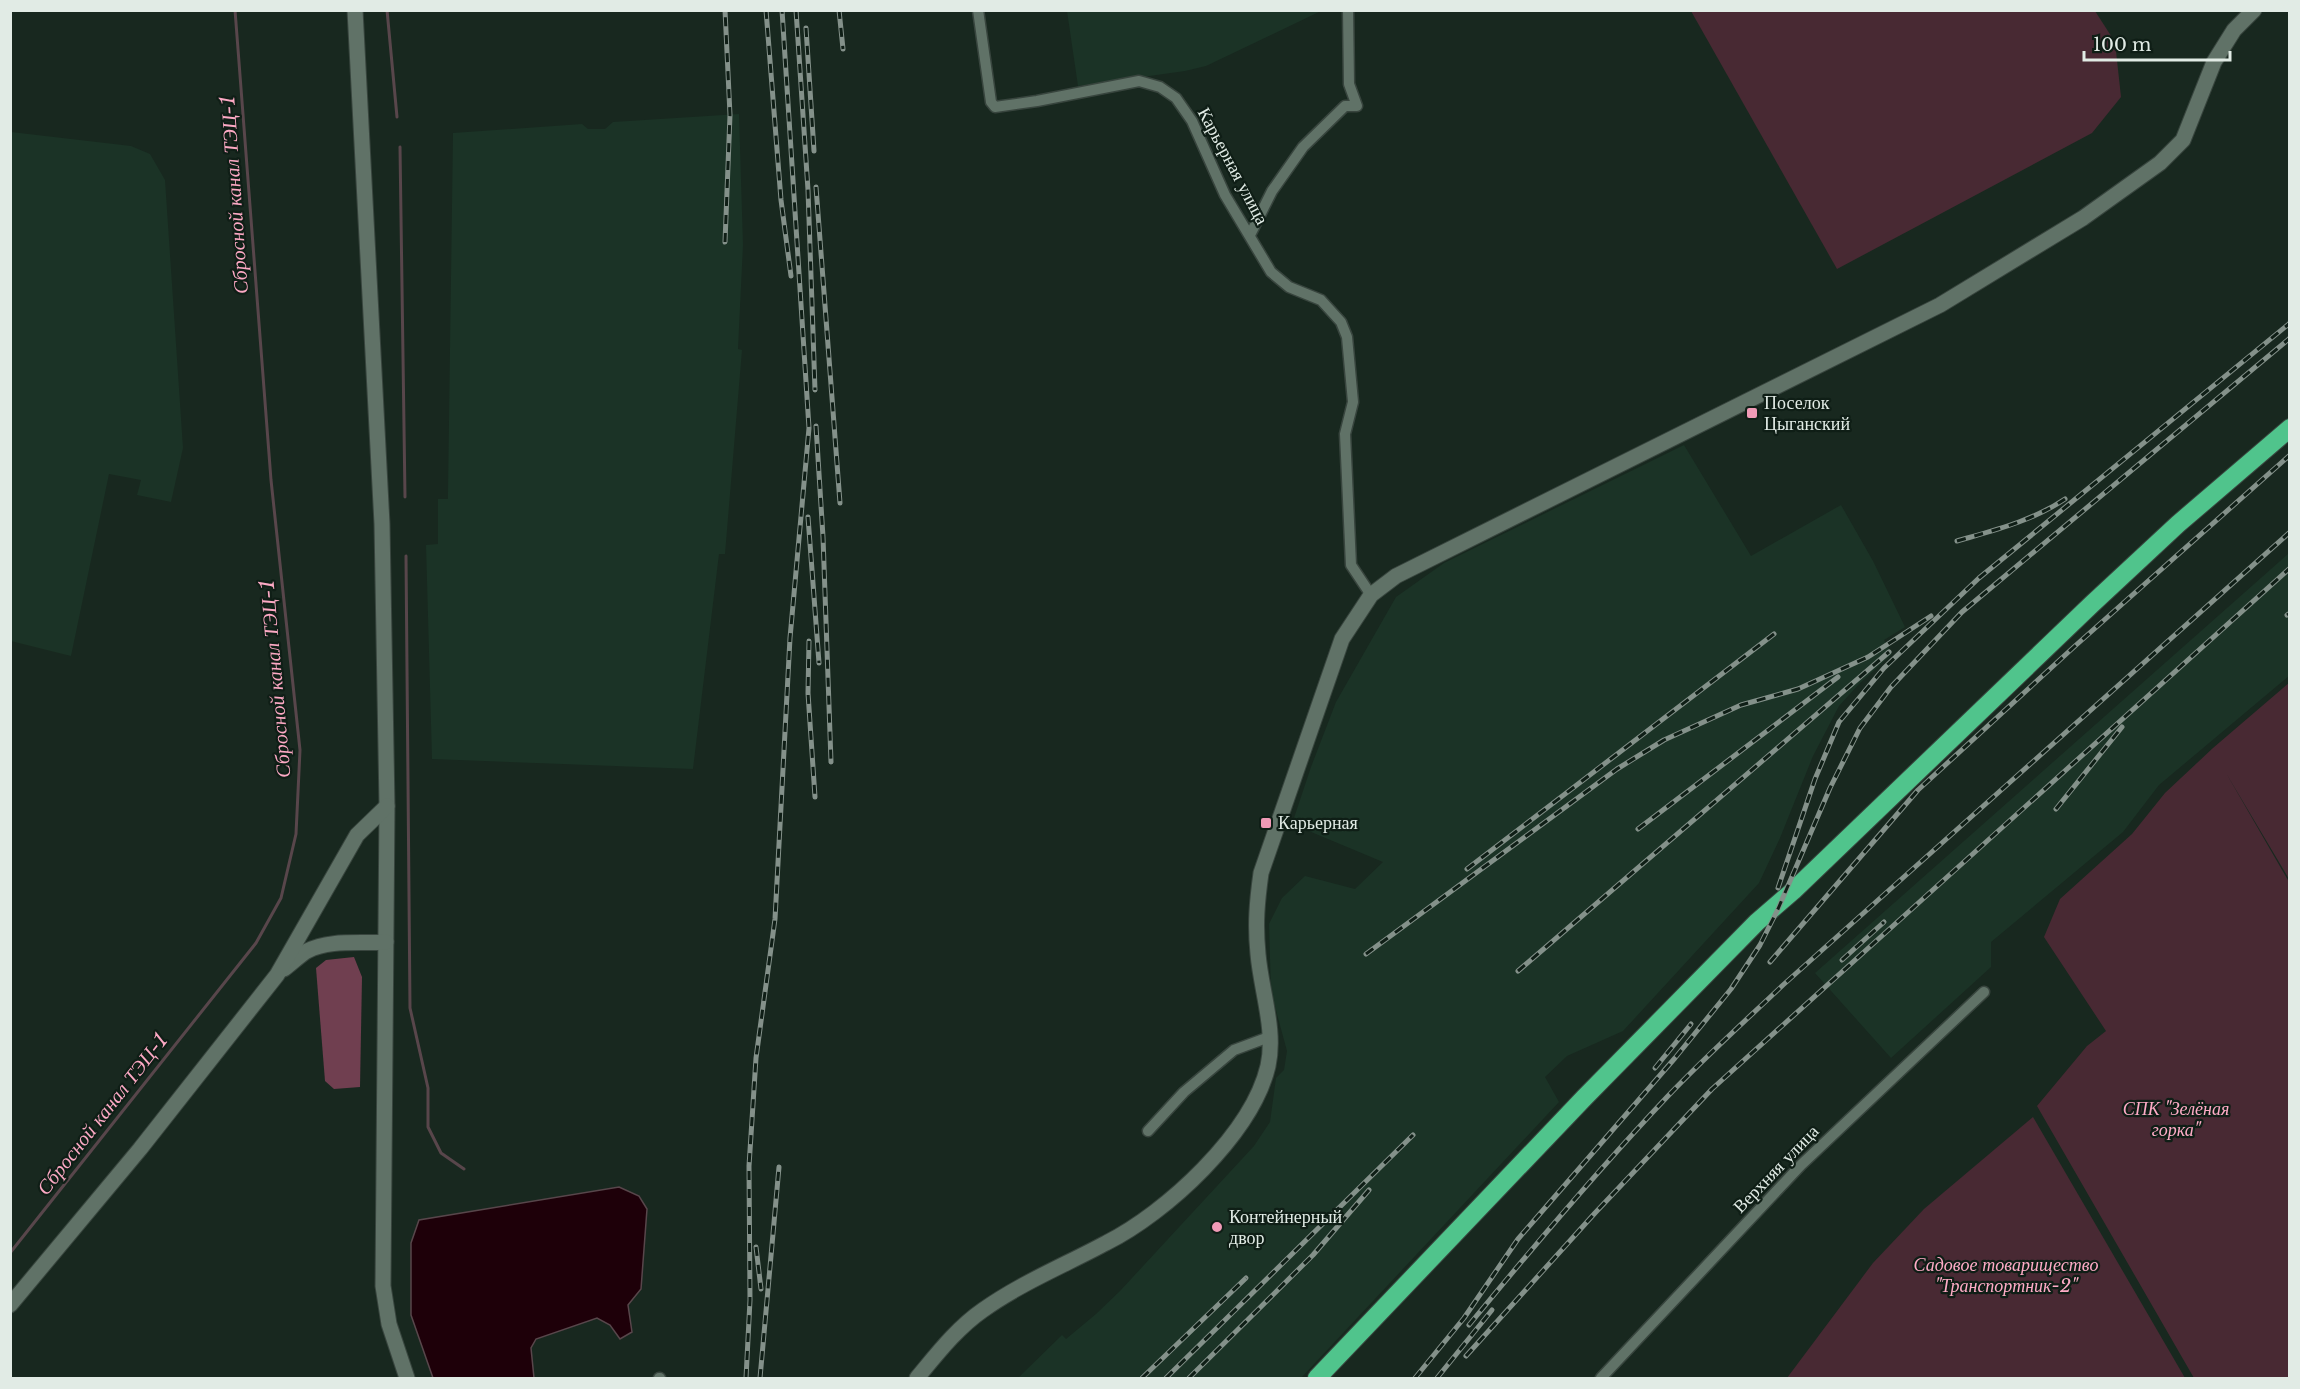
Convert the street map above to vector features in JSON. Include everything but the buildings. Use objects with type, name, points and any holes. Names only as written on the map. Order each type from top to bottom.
[{"type":"highway","points":[[1317,1378],[1584,1098],[1757,922],[1802,883],[2178,524],[2289,428]]},
{"type":"main road","points":[[355,10],[381,524],[387,806],[383,1286],[389,1324],[407,1378]]},
{"type":"main road","points":[[917,1378],[962,1326],[982,1310],[1036,1278],[1107,1243],[1150,1217],[1224,1148],[1251,1106],[1268,1066],[1269,1036],[1258,955],[1255,912],[1262,873],[1298,761],[1342,639],[1371,595],[1396,576],[1940,305],[2083,218],[2160,163],[2183,140],[2214,62],[2234,30],[2254,10]]},
{"type":"main road","points":[[10,1305],[154,1132],[277,975],[357,835],[387,806]]},
{"type":"main road","points":[[277,975],[306,951],[333,943],[386,942]]},
{"type":"street","name":"Карьерная улица","points":[[978,10],[991,102],[995,106],[1036,101],[1139,81],[1160,87],[1176,98],[1192,121],[1225,195],[1276,277],[1289,287],[1321,300],[1341,322],[1347,337],[1353,402],[1345,434],[1351,565],[1371,595]]},
{"type":"street","points":[[1250,235],[1272,191],[1303,147],[1345,106],[1357,106],[1349,84],[1348,10]]},
{"type":"street","name":"Верхняя улица","points":[[1601,1378],[1801,1165],[1984,992]]},
{"type":"street","points":[[1148,1131],[1184,1092],[1234,1050],[1269,1036]]},
{"type":"shaded area","points":[[1067,11],[1321,11],[1206,66],[1078,86]]},
{"type":"shaded area","points":[[739,114],[743,245],[738,349],[742,350],[725,554],[719,554],[693,769],[432,759],[426,545],[438,544],[438,499],[448,499],[453,133],[582,124],[588,129],[605,129],[613,122]]},
{"type":"shaded area","points":[[11,132],[131,146],[150,154],[165,180],[183,448],[171,502],[137,495],[141,480],[109,474],[71,656],[11,641]]},
{"type":"shaded area","points":[[1684,445],[1751,556],[1841,505],[1873,561],[1905,627],[1884,640],[1892,654],[1839,706],[1813,756],[1759,883],[1623,1031],[1567,1056],[1545,1077],[1559,1102],[1301,1378],[1018,1378],[1062,1335],[1066,1339],[1120,1291],[1254,1146],[1270,1122],[1276,1078],[1284,1070],[1287,1051],[1271,992],[1269,924],[1282,898],[1305,876],[1355,889],[1383,862],[1292,824],[1336,702],[1396,597],[1444,563]]},
{"type":"shaded area","points":[[2289,553],[2289,676],[2159,785],[2123,832],[1991,942],[1991,967],[1891,1058],[1815,973]]},
{"type":"shaded area","points":[[354,957],[362,977],[360,1087],[334,1089],[325,1081],[316,968],[326,960]]},
{"type":"shaded area","points":[[619,1187],[639,1196],[647,1209],[641,1289],[628,1305],[632,1332],[620,1339],[610,1325],[597,1318],[536,1339],[531,1348],[534,1378],[433,1378],[411,1315],[411,1243],[419,1220]]},
{"type":"green space","points":[[1691,11],[2095,11],[2115,42],[2121,97],[2092,133],[1837,269]]},
{"type":"green space","name":"СПК \"Зелёная горка\"","points":[[2289,683],[2289,879],[2226,773],[2289,882],[2289,1378],[2194,1378],[2037,1106],[2087,1046],[2106,1031],[2044,937],[2060,899],[2132,834],[2165,793],[2213,748]]},
{"type":"green space","name":"Садовое товарищество \"Транспортник-2\"","points":[[2033,1117],[2185,1378],[1787,1378],[1873,1263],[1924,1209]]},
{"type":"waterway","name":"Сбросной канал ТЭЦ-1","points":[[10,1253],[256,943],[281,898],[296,834],[300,750],[271,480],[235,10]]},
{"type":"waterway","points":[[387,10],[397,117]]},
{"type":"waterway","points":[[400,147],[405,497]]},
{"type":"waterway","points":[[406,556],[410,1008],[428,1088],[428,1127],[441,1153],[464,1169]]},
{"type":"railway","points":[[725,10],[730,115],[725,242]]},
{"type":"railway","points":[[766,10],[781,200],[791,276]]},
{"type":"railway","points":[[746,1378],[750,1300],[749,1166],[756,1058],[775,919],[790,638],[809,428],[782,10]]},
{"type":"railway","points":[[796,10],[808,190],[815,390]]},
{"type":"railway","points":[[839,10],[843,49]]},
{"type":"railway","points":[[806,28],[814,151]]},
{"type":"railway","points":[[816,187],[840,503]]},
{"type":"railway","points":[[1778,888],[1815,779],[1839,722],[1884,668],[1979,578],[2290,323]]},
{"type":"railway","points":[[1415,1378],[1464,1318],[1518,1239],[1675,1058],[1731,989],[1760,945],[1778,909],[1830,788],[1860,728],[1891,687],[1962,612],[2290,338]]},
{"type":"railway","points":[[816,426],[823,537],[831,762]]},
{"type":"railway","points":[[1770,962],[1918,790],[2075,646],[2290,455]]},
{"type":"railway","points":[[1957,541],[2026,519],[2065,499]]},
{"type":"railway","points":[[808,517],[819,663]]},
{"type":"railway","points":[[1469,1325],[1616,1152],[1710,1054],[1783,985],[2290,532]]},
{"type":"railway","points":[[1466,1356],[1595,1213],[1712,1089],[2290,568]]},
{"type":"railway","points":[[1366,954],[1617,769],[1664,740],[1741,705],[1798,689],[1868,657],[1931,616]]},
{"type":"railway","points":[[1467,869],[1774,634]]},
{"type":"railway","points":[[809,641],[808,693],[815,797]]},
{"type":"railway","points":[[1518,971],[1889,652]]},
{"type":"railway","points":[[1638,829],[1838,677]]},
{"type":"railway","points":[[2056,809],[2122,727]]},
{"type":"railway","points":[[1842,960],[1884,922]]},
{"type":"railway","points":[[1655,1068],[1691,1024]]},
{"type":"railway","points":[[1166,1378],[1413,1135]]},
{"type":"railway","points":[[760,1378],[779,1167]]},
{"type":"railway","points":[[1189,1378],[1313,1255],[1369,1190]]},
{"type":"railway","points":[[756,1247],[761,1289]]},
{"type":"railway","points":[[1142,1378],[1246,1278]]},
{"type":"railway","points":[[1437,1378],[1492,1310]]},
{"type":"place","name":"Поселок Цыганский","points":[[1752,413]]},
{"type":"place","name":"Карьерная","points":[[1266,823]]},
{"type":"place","name":"Контейнерный двор","points":[[1217,1227]]}]
